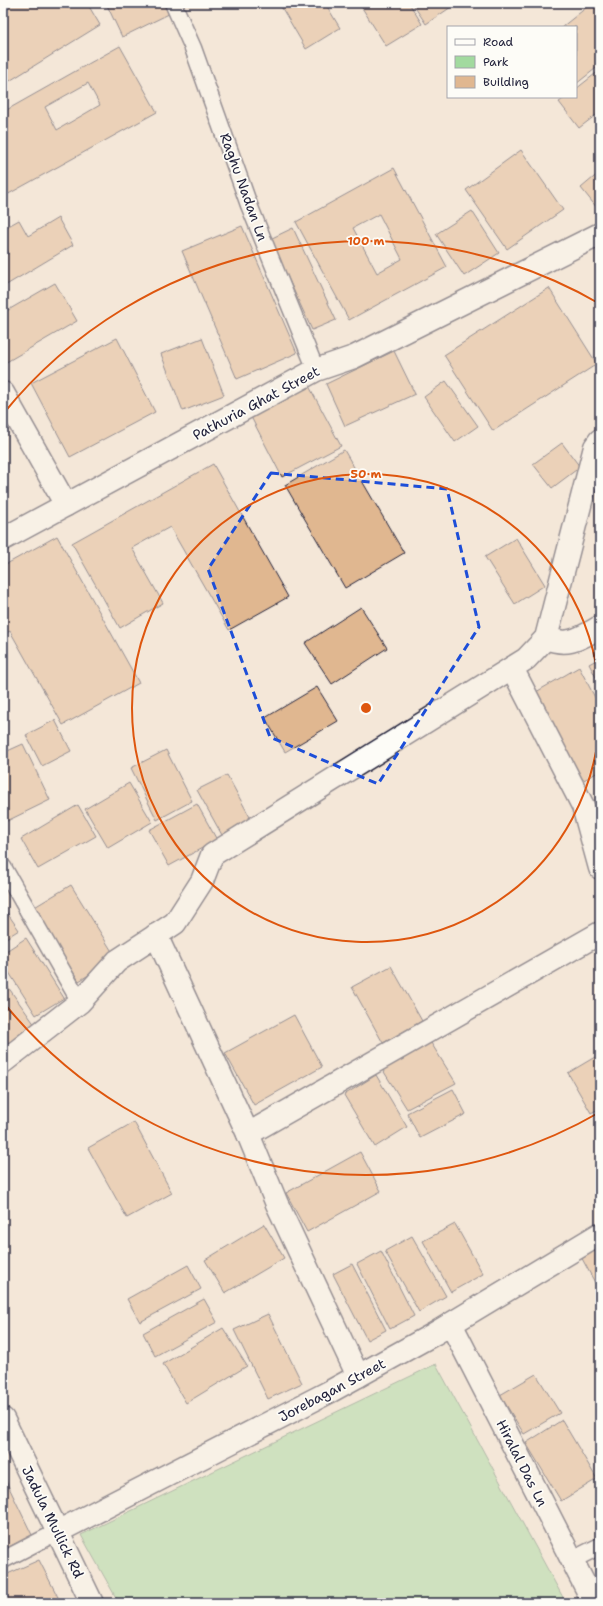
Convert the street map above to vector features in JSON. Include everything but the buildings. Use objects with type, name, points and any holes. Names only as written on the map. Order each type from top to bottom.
[{"type":"street","name":"Pathuria Ghat Street","points":[[3,538],[316,370],[354,357],[600,234]]},
{"type":"street","points":[[3,394],[66,505]]},
{"type":"street","points":[[3,1062],[80,1002],[117,961],[174,923],[202,880],[212,855],[526,659],[546,638],[595,447],[600,440]]},
{"type":"street","points":[[546,638],[565,642],[578,638],[600,627]]},
{"type":"street","points":[[512,668],[583,806],[600,868]]},
{"type":"street","points":[[248,1134],[600,932]]},
{"type":"street","points":[[156,936],[248,1134],[276,1204],[358,1376]]},
{"type":"street","name":"Jorebagan Street","points":[[57,1532],[358,1376],[451,1324],[600,1234]]},
{"type":"street","name":"Hiralal Das Ln","points":[[451,1324],[594,1603]]},
{"type":"street","name":"Jadula Mullick Rd","points":[[3,1419],[92,1603]]},
{"type":"lane","name":"Raghu Nadan Ln","points":[[173,3],[193,48],[249,205],[316,370]]},
{"type":"lane","points":[[3,867],[80,1002]]},
{"type":"lane","points":[[3,1560],[57,1532]]},
{"type":"lane","points":[[572,1560],[600,1546]]},
{"type":"highlighted area","points":[[271,473],[447,489],[479,627],[378,784],[270,737],[208,569]]},
{"type":"green space","points":[[436,1364],[566,1603],[119,1603],[81,1535]]}]
